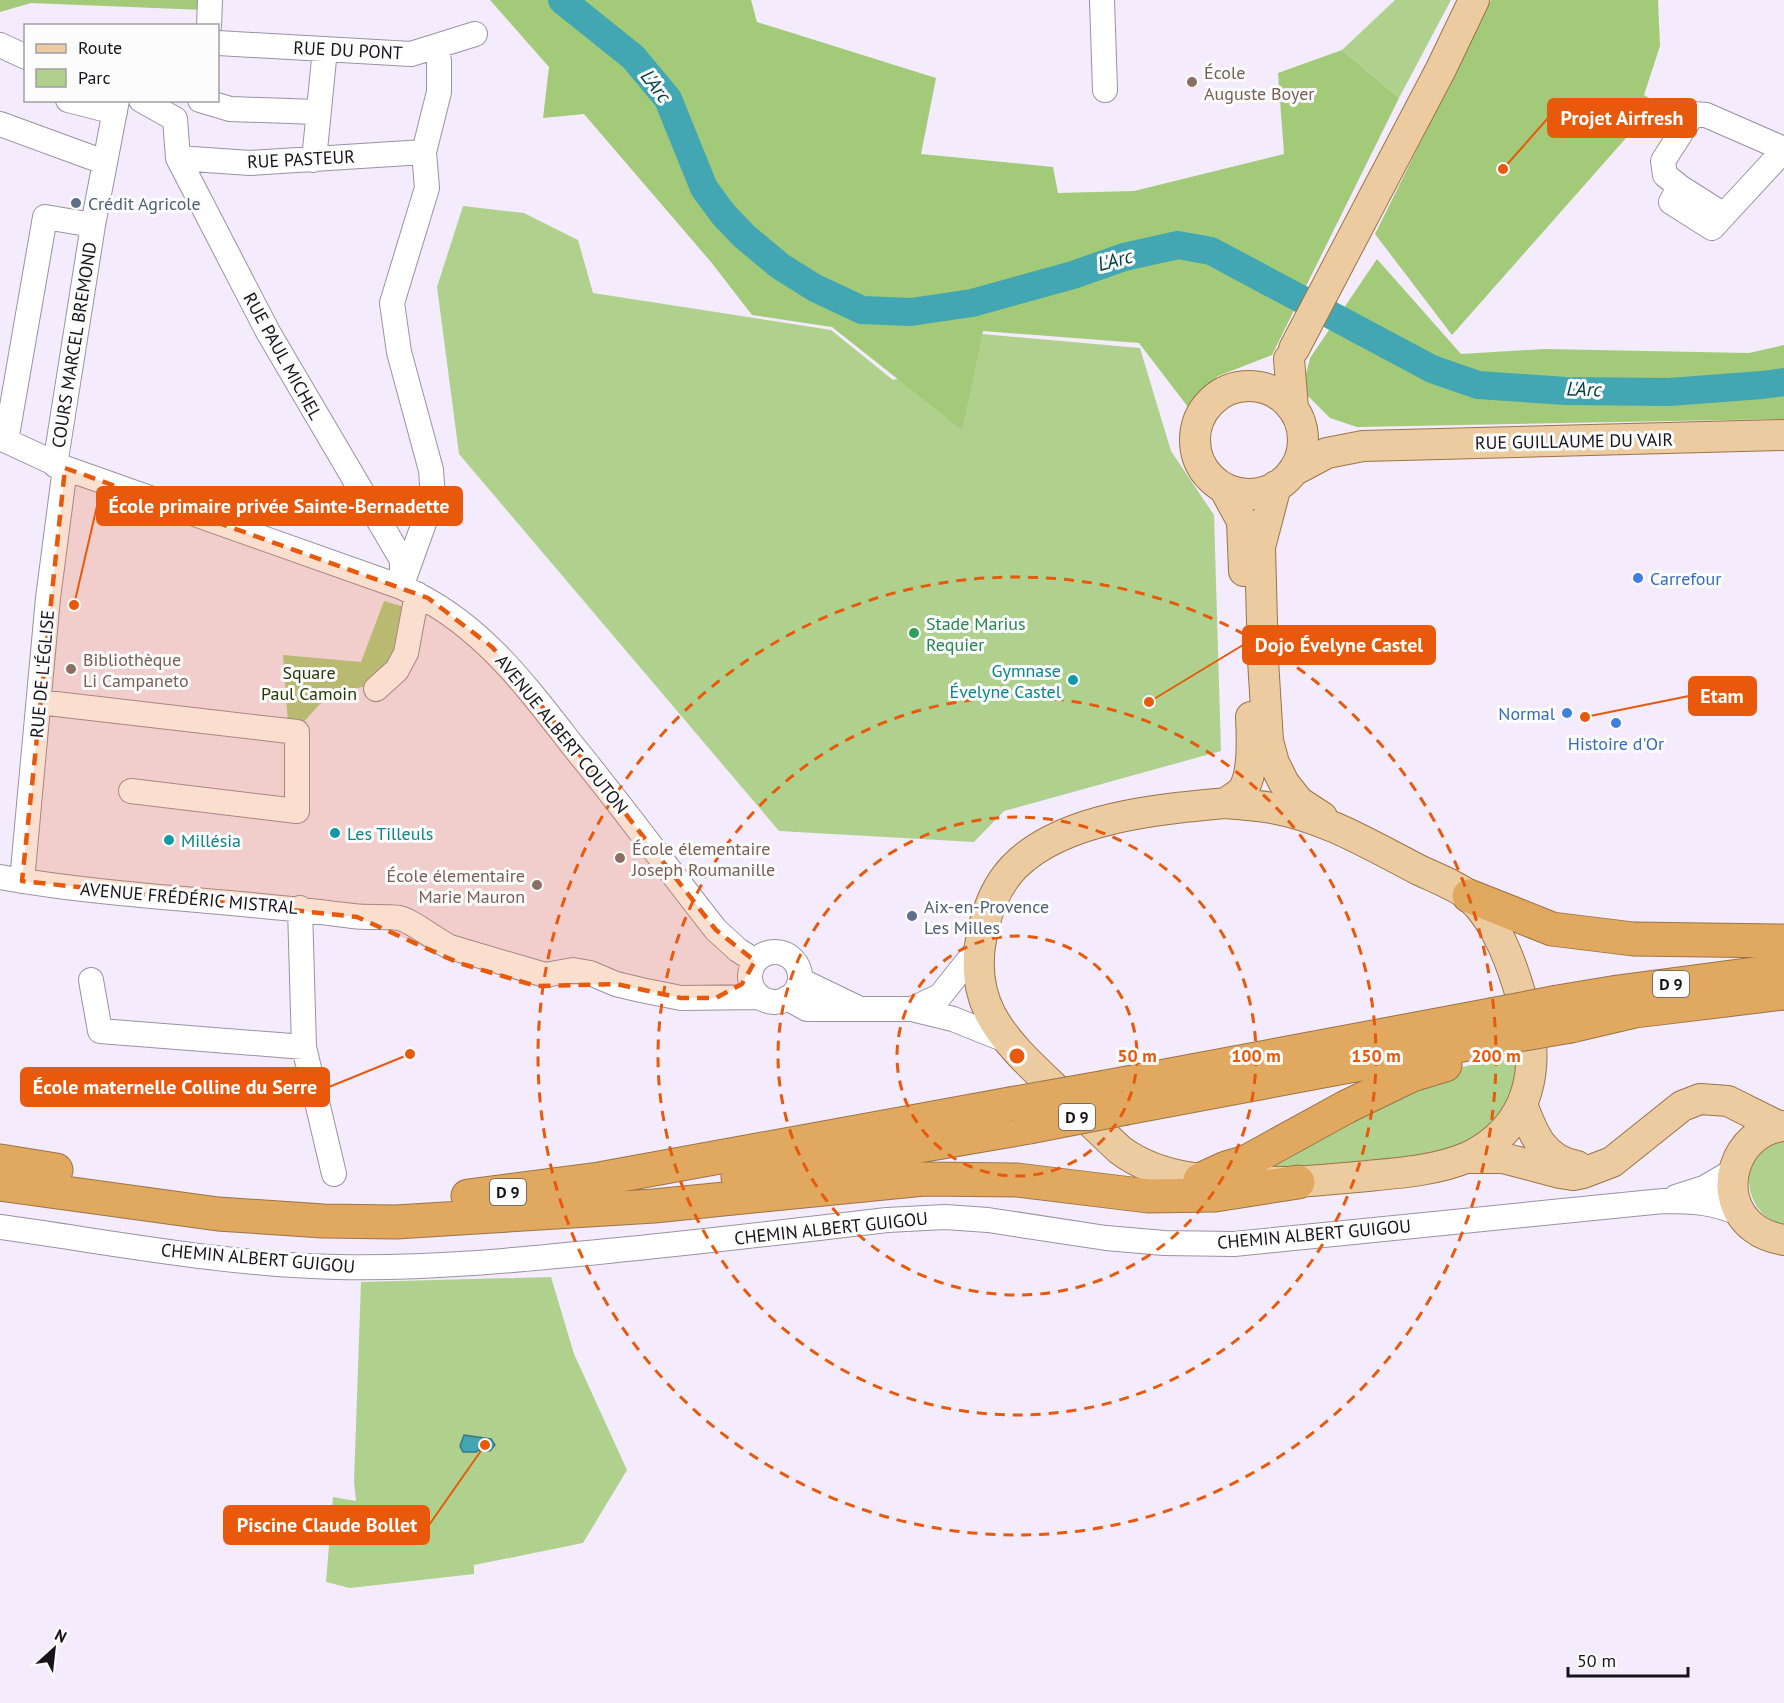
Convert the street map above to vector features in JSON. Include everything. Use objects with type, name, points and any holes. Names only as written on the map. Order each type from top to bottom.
[{"type":"highway","points":[[1469,896],[1552,929],[1633,939],[1784,941]]},
{"type":"highway","name":"D 9","points":[[0,1184],[218,1214],[324,1221],[396,1222],[538,1212],[1020,1115],[1494,1034],[1564,1014],[1629,990],[1784,969]]},
{"type":"highway","name":"D 9","points":[[1564,1014],[1635,1011],[1784,993]]},
{"type":"highway","points":[[1200,1180],[1245,1162],[1346,1107],[1494,1034]]},
{"type":"highway","name":"D 9","points":[[0,1161],[141,1183],[224,1193],[315,1200],[422,1201],[502,1193],[1020,1115]]},
{"type":"highway","points":[[538,1212],[654,1206],[924,1179],[1017,1180],[1148,1196],[1215,1195],[1298,1182]]},
{"type":"main road","points":[[1254,386],[1276,373],[1292,354],[1474,0]]},
{"type":"main road","points":[[1292,354],[1297,418],[1303,443],[1300,458],[1285,478],[1260,547],[1268,741],[1274,763],[1284,783],[1299,802],[1353,837]]},
{"type":"main road","points":[[1285,478],[1259,492],[1241,493],[1224,488],[1210,478],[1200,464],[1195,447],[1195,429],[1208,403],[1219,394],[1235,387],[1254,386],[1275,393],[1297,418]]},
{"type":"main road","name":"RUE GUILLAUME DU VAIR","points":[[1297,418],[1329,438],[1363,446]]},
{"type":"main road","name":"RUE GUILLAUME DU VAIR","points":[[1285,478],[1327,453],[1363,446],[1784,435]]},
{"type":"main road","points":[[1224,488],[1242,521],[1252,736],[1250,769],[1244,789],[1226,803]]},
{"type":"main road","points":[[1466,1158],[1492,1143],[1510,1126],[1522,1104],[1532,1066],[1527,1015],[1508,957],[1493,927],[1469,896],[1315,820],[1272,808],[1226,803],[1157,810],[1085,826],[1032,852],[1014,867],[1000,886],[987,913],[979,946],[978,967],[981,989],[990,1013],[1008,1041],[1119,1150],[1148,1167],[1200,1180],[1298,1182],[1395,1173],[1466,1158],[1503,1158],[1573,1175],[1612,1162],[1682,1106],[1700,1100],[1728,1101],[1781,1126]]},
{"type":"main road","points":[[1700,1100],[1719,1107],[1730,1117],[1738,1161]]},
{"type":"main road","points":[[1522,1104],[1533,1134],[1548,1154],[1568,1165],[1595,1169]]},
{"type":"main road","points":[[1781,1126],[1764,1131],[1752,1139],[1738,1161],[1732,1186],[1741,1214],[1753,1227],[1767,1236],[1784,1240]]},
{"type":"street","points":[[209,24],[210,0]]},
{"type":"street","points":[[1102,0],[1105,90]]},
{"type":"street","name":"RUE DU PONT","points":[[219,43],[411,54],[475,34]]},
{"type":"street","points":[[0,45],[24,56]]},
{"type":"street","points":[[376,689],[397,670],[406,653],[409,590],[433,498],[431,470],[399,352],[392,303],[427,188],[424,152],[439,92],[439,61],[436,46]]},
{"type":"street","points":[[314,160],[325,49]]},
{"type":"street","points":[[84,102],[116,106]]},
{"type":"street","points":[[149,102],[180,110]]},
{"type":"street","points":[[207,102],[230,109],[318,112]]},
{"type":"street","name":"COURS MARCEL BREMOND","points":[[60,466],[93,225],[116,106]]},
{"type":"street","name":"RUE PAUL MICHEL","points":[[180,110],[178,158],[268,332],[402,560],[409,590]]},
{"type":"street","points":[[1693,114],[1706,115],[1784,149],[1712,228],[1671,202],[1680,187],[1665,175],[1663,161],[1693,114]]},
{"type":"street","points":[[0,124],[104,162]]},
{"type":"street","name":"RUE PASTEUR","points":[[178,158],[250,163],[424,152]]},
{"type":"street","name":"COURS MARCEL BREMOND","points":[[3,440],[45,217],[93,225]]},
{"type":"street","name":"AVENUE ALBERT COUTON","points":[[3,440],[60,466],[428,598],[492,647],[520,678],[716,930],[738,950],[755,978]]},
{"type":"street","name":"RUE DE L'ÉGLISE","points":[[11,879],[39,702],[60,466]]},
{"type":"street","points":[[39,702],[297,732],[297,811],[131,791]]},
{"type":"street","name":"AVENUE FRÉDÉRIC MISTRAL","points":[[11,879],[183,900],[300,908],[357,916],[388,926],[431,951],[509,979],[536,986],[563,987],[578,982],[616,984],[681,998],[716,998],[755,978]]},
{"type":"street","points":[[300,908],[304,1047],[334,1174]]},
{"type":"street","points":[[912,1009],[940,996],[979,946]]},
{"type":"street","points":[[793,989],[773,1001],[755,978],[766,953],[785,954],[796,964],[793,989],[807,1009],[863,1011],[912,1009],[953,1018],[1008,1041]]},
{"type":"street","points":[[91,980],[100,1031],[304,1047]]},
{"type":"street","name":"CHEMIN ALBERT GUIGOU","points":[[1663,1201],[1704,1188],[1738,1161]]},
{"type":"street","name":"CHEMIN ALBERT GUIGOU","points":[[0,1227],[254,1261],[336,1267],[439,1266],[572,1255],[945,1217],[988,1220],[1106,1238],[1164,1243],[1234,1244],[1663,1201],[1696,1201],[1719,1205],[1741,1214]]},
{"type":"highlighted area","points":[[65,468],[428,598],[492,647],[520,678],[716,930],[755,961],[742,984],[716,998],[681,998],[616,984],[536,986],[459,963],[357,917],[22,881]]},
{"type":"green space","points":[[0,0],[203,0],[204,10],[31,3],[0,12]]},
{"type":"green space","points":[[490,0],[751,0],[757,22],[936,78],[921,154],[1053,167],[1058,193],[1134,191],[1284,154],[1278,73],[1342,50],[1399,98],[1272,355],[1218,376],[1188,407],[1139,343],[983,331],[962,430],[832,327],[752,315],[711,262],[584,114],[543,118],[549,67]]},
{"type":"green space","points":[[1395,0],[1451,0],[1399,98],[1342,50]]},
{"type":"green space","points":[[1491,0],[1658,0],[1660,46],[1644,95],[1657,103],[1452,335],[1375,234]]},
{"type":"green space","name":"Stade Marius Requier","points":[[463,206],[524,213],[578,240],[593,293],[831,330],[893,380],[932,369],[971,333],[1140,348],[1171,451],[1214,515],[1221,751],[1004,811],[974,842],[779,831],[459,454],[437,287]]},
{"type":"green space","points":[[1377,259],[1461,354],[1544,349],[1749,353],[1784,345],[1784,419],[1357,427],[1330,418],[1302,390],[1310,358]]},
{"type":"green space","name":"Square Paul Camoin","points":[[384,601],[408,608],[403,646],[370,685],[336,693],[319,705],[300,726],[288,724],[283,655],[361,662]]},
{"type":"green space","points":[[1524,1052],[1508,1111],[1457,1152],[1286,1170],[1263,1165],[1446,1071]]},
{"type":"green space","points":[[1784,1141],[1784,1225],[1771,1220],[1761,1212],[1754,1201],[1749,1175],[1752,1162],[1759,1151],[1772,1142]]},
{"type":"green space","points":[[551,1277],[574,1354],[627,1470],[583,1543],[474,1565],[474,1574],[350,1588],[326,1582],[333,1497],[356,1501],[354,1482],[361,1282]]},
{"type":"water","points":[[464,1435],[491,1439],[495,1445],[490,1451],[463,1452],[460,1446]]},
{"type":"waterway","name":"L'Arc","points":[[562,0],[633,57],[668,99],[704,188],[723,214],[744,236],[780,266],[815,288],[862,310],[911,312],[972,303],[1073,275],[1124,257],[1178,245],[1211,251],[1432,369],[1478,385],[1566,391],[1669,392],[1784,382]]},
{"type":"place","name":"École Auguste Boyer","points":[[1192,82]]},
{"type":"place","name":"Projet Airfresh","points":[[1503,169]]},
{"type":"place","name":"Crédit Agricole","points":[[76,203]]},
{"type":"place","name":"Carrefour","points":[[1638,578]]},
{"type":"place","name":"École primaire privée Sainte-Bernadette","points":[[74,605]]},
{"type":"place","name":"Stade Marius Requier","points":[[914,633]]},
{"type":"place","name":"Bibliothèque Li Campaneto","points":[[71,669]]},
{"type":"place","name":"Gymnase Évelyne Castel","points":[[1073,680]]},
{"type":"place","name":"Dojo Évelyne Castel","points":[[1149,702]]},
{"type":"place","name":"Normal","points":[[1567,713]]},
{"type":"place","name":"Etam","points":[[1585,717]]},
{"type":"place","name":"Histoire d'Or","points":[[1616,723]]},
{"type":"place","name":"Les Tilleuls","points":[[335,833]]},
{"type":"place","name":"Millésia","points":[[169,840]]},
{"type":"place","name":"École élementaire Joseph Roumanille","points":[[620,858]]},
{"type":"place","name":"École élementaire Marie Mauron","points":[[537,885]]},
{"type":"place","name":"Aix-en-Provence Les Milles","points":[[912,916]]},
{"type":"place","name":"École maternelle Colline du Serre","points":[[410,1054]]},
{"type":"place","name":"Piscine Claude Bollet","points":[[485,1445]]}]
